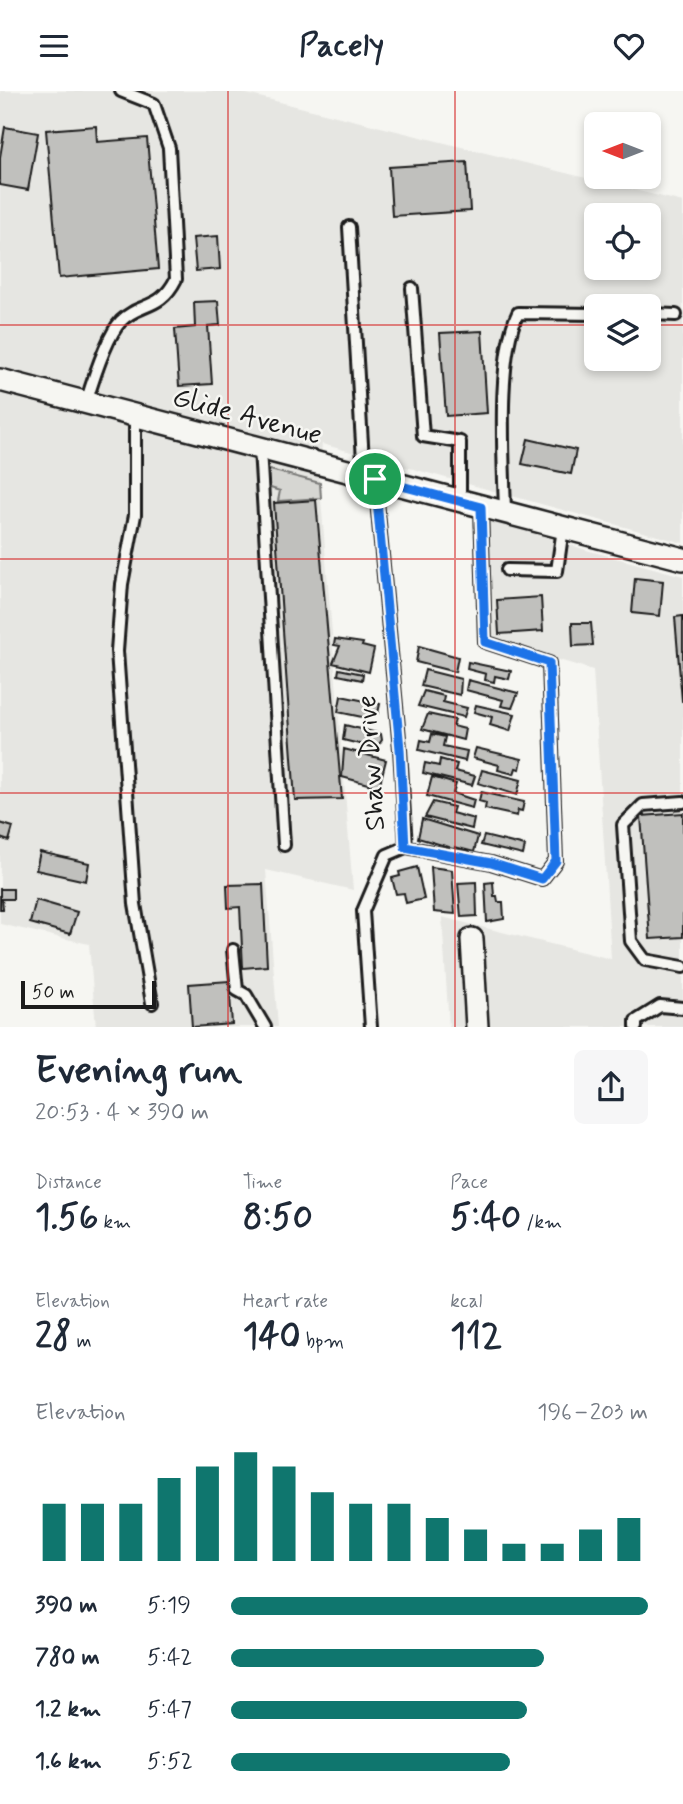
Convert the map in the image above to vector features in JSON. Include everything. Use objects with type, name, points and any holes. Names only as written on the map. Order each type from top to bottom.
[{"type":"street","name":"Glide Avenue","points":[[0,380],[683,559]]},
{"type":"street","points":[[472,939],[477,1027]]},
{"type":"lane","points":[[86,403],[94,375],[121,321],[168,296],[176,279],[169,148],[154,104],[121,91]]},
{"type":"lane","name":"Shaw Drive","points":[[349,227],[370,478],[400,749],[405,847],[387,855],[363,911],[371,1027]]},
{"type":"lane","points":[[412,288],[423,436],[460,442],[460,500]]},
{"type":"lane","points":[[505,513],[503,405],[511,326],[518,313],[584,314]]},
{"type":"lane","points":[[661,314],[676,315]]},
{"type":"lane","points":[[135,416],[135,515],[122,584],[117,651],[135,904],[152,1003]]},
{"type":"lane","points":[[260,449],[284,845]]},
{"type":"lane","points":[[405,847],[491,863],[542,879],[556,861],[549,663],[485,642],[481,507]]},
{"type":"lane","points":[[508,570],[557,571],[563,528]]},
{"type":"lane","points":[[683,802],[643,805],[623,825],[635,949],[645,960],[683,967]]},
{"type":"lane","points":[[233,950],[237,991],[246,995],[265,1027]]},
{"type":"lane","points":[[636,1027],[636,1021],[660,1006],[683,1009]]},
{"type":"shaded area","points":[[0,91],[235,91],[584,177],[584,189],[631,189],[683,202],[683,543],[322,444],[319,475],[353,890],[266,870],[278,1027],[96,1027],[89,944],[0,924]]},
{"type":"shaded area","points":[[270,470],[320,483],[321,498],[278,501],[280,491],[264,486]]},
{"type":"shaded area","points":[[488,517],[586,550],[683,576],[683,1027],[449,1027],[442,917],[611,959],[593,670],[491,640]]},
{"type":"building","points":[[96,126],[97,142],[147,138],[158,269],[59,278],[46,130]]},
{"type":"building","points":[[5,127],[38,133],[28,190],[0,185],[0,157]]},
{"type":"building","points":[[467,162],[470,211],[392,216],[389,167]]},
{"type":"building","points":[[218,236],[220,269],[196,271],[193,238]]},
{"type":"building","points":[[218,301],[220,325],[208,326],[212,384],[179,386],[175,329],[195,327],[194,302]]},
{"type":"building","points":[[482,331],[487,413],[446,416],[440,333]]},
{"type":"building","points":[[528,439],[576,450],[571,474],[522,464]]},
{"type":"building","points":[[316,500],[342,799],[295,800],[274,503]]},
{"type":"building","points":[[635,578],[663,581],[660,616],[632,613]]},
{"type":"building","points":[[541,597],[543,631],[499,634],[497,600]]},
{"type":"building","points":[[683,616],[683,701],[682,701],[675,617]]},
{"type":"building","points":[[572,623],[591,623],[593,645],[573,646]]},
{"type":"building","points":[[335,639],[363,643],[362,646],[374,649],[369,672],[333,663],[340,646],[334,645]]},
{"type":"building","points":[[419,646],[458,657],[455,672],[416,662]]},
{"type":"building","points":[[468,662],[511,671],[509,679],[495,676],[494,682],[485,680],[486,674],[467,669]]},
{"type":"building","points":[[339,669],[363,674],[362,680],[338,675]]},
{"type":"building","points":[[425,670],[461,679],[460,695],[421,686]]},
{"type":"building","points":[[468,680],[518,693],[512,708],[501,706],[503,700],[466,690]]},
{"type":"building","points":[[424,691],[444,696],[443,702],[467,708],[464,717],[418,706]]},
{"type":"building","points":[[341,696],[380,704],[378,713],[368,711],[367,718],[338,712]]},
{"type":"building","points":[[476,705],[515,714],[510,731],[490,725],[492,717],[474,712]]},
{"type":"building","points":[[428,714],[455,720],[453,726],[465,729],[463,740],[422,729]]},
{"type":"building","points":[[345,725],[381,734],[382,740],[376,748],[343,740]]},
{"type":"building","points":[[432,734],[445,737],[443,746],[467,751],[465,761],[419,750],[421,740],[430,742]]},
{"type":"building","points":[[476,748],[522,759],[520,769],[516,768],[514,774],[498,770],[499,765],[473,758]]},
{"type":"building","points":[[344,749],[386,760],[379,787],[342,777]]},
{"type":"building","points":[[440,759],[457,764],[455,771],[475,776],[472,785],[423,773],[425,763],[439,766]]},
{"type":"building","points":[[482,770],[521,780],[517,795],[478,783]]},
{"type":"building","points":[[432,777],[456,784],[453,793],[474,800],[472,808],[427,796]]},
{"type":"building","points":[[481,792],[524,802],[522,811],[518,810],[517,816],[485,809],[486,803],[479,801]]},
{"type":"building","points":[[433,802],[454,807],[452,813],[474,819],[472,829],[425,817]]},
{"type":"building","points":[[683,813],[683,937],[650,939],[641,816]]},
{"type":"building","points":[[422,819],[478,836],[474,852],[455,847],[455,851],[449,850],[449,847],[418,838]]},
{"type":"building","points":[[0,823],[13,827],[9,841],[0,838]]},
{"type":"building","points":[[484,836],[525,846],[523,855],[481,845]]},
{"type":"building","points":[[40,852],[89,863],[86,881],[36,870]]},
{"type":"building","points":[[417,867],[424,899],[406,903],[404,893],[396,894],[392,878],[400,876],[399,872]]},
{"type":"building","points":[[431,867],[452,870],[455,914],[434,912]]},
{"type":"building","points":[[476,882],[477,916],[461,917],[458,883]]},
{"type":"building","points":[[493,882],[494,896],[497,896],[498,902],[503,902],[504,919],[487,922],[485,883]]},
{"type":"building","points":[[263,884],[267,966],[243,968],[240,907],[228,908],[227,885]]},
{"type":"building","points":[[0,889],[13,889],[13,899],[2,899],[3,909],[0,909]]},
{"type":"building","points":[[36,900],[77,912],[70,934],[30,923]]},
{"type":"building","points":[[229,981],[232,1024],[192,1027],[189,984]]},
{"type":"route","points":[[375,479],[481,507],[485,642],[549,663],[556,861],[542,879],[491,863],[405,847],[400,749],[375,479]]}]
